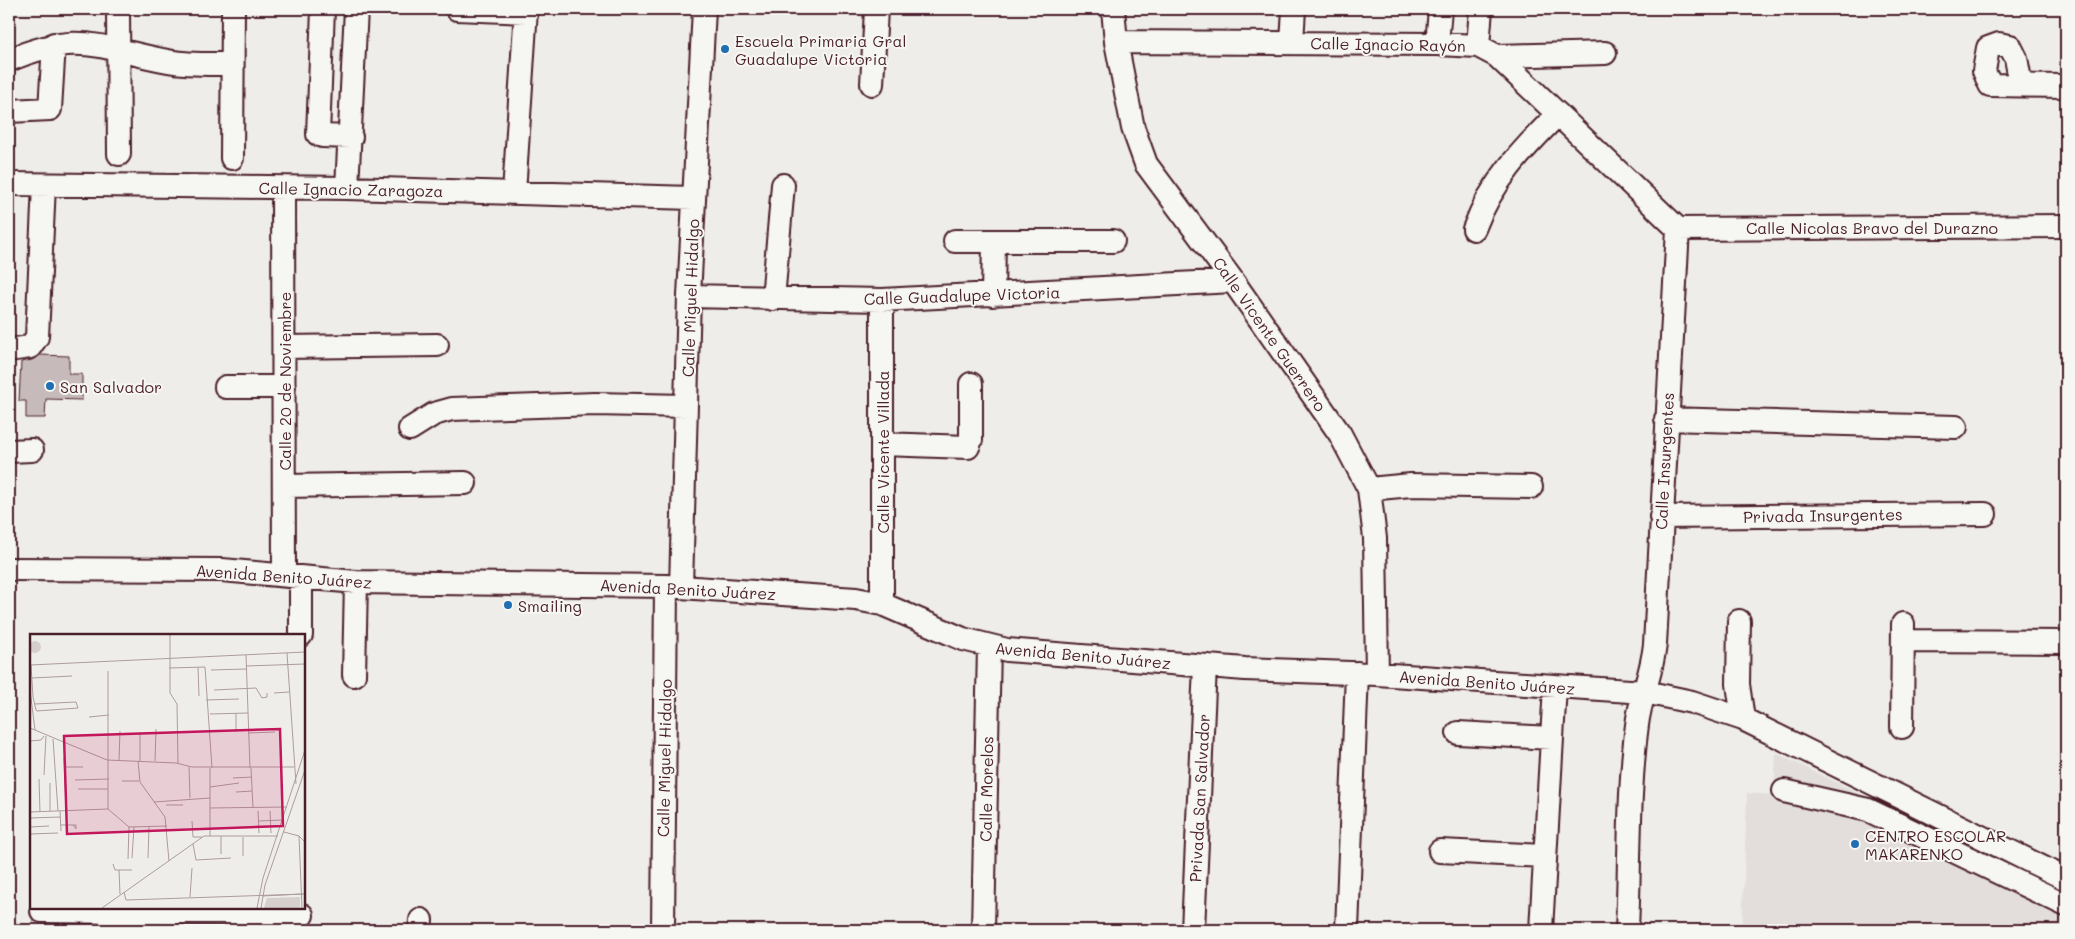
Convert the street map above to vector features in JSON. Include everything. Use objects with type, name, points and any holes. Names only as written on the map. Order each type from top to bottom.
[{"type":"street","points":[[118,9],[119,154]]},
{"type":"street","points":[[232,9],[232,158]]},
{"type":"street","points":[[322,9],[318,134],[322,136],[350,137]]},
{"type":"street","points":[[347,188],[356,9]]},
{"type":"street","points":[[457,9],[526,10],[514,193]]},
{"type":"street","name":"Calle Miguel Hidalgo","points":[[663,930],[674,587],[686,406],[704,9]]},
{"type":"street","points":[[872,84],[876,9]]},
{"type":"street","name":"Calle Vicente Guerrero","points":[[1113,9],[1116,42],[1139,150],[1160,185],[1234,282],[1340,434],[1369,489],[1374,538],[1367,674],[1347,930]]},
{"type":"street","points":[[1292,42],[1294,9]]},
{"type":"street","points":[[1437,44],[1440,9]]},
{"type":"street","points":[[1478,46],[1480,9]]},
{"type":"street","name":"Calle Ignacio Rayón","points":[[1116,42],[1292,42],[1478,46],[1497,56],[1678,229]]},
{"type":"street","points":[[9,111],[50,109],[54,44]]},
{"type":"street","points":[[9,60],[54,44],[92,44],[119,48],[176,63],[232,64]]},
{"type":"street","points":[[1497,56],[1605,53]]},
{"type":"street","points":[[2021,85],[2066,86]]},
{"type":"street","points":[[1474,229],[1486,201],[1499,179],[1558,114]]},
{"type":"street","name":"Calle Ignacio Zaragoza","points":[[9,184],[347,188],[694,198]]},
{"type":"street","points":[[9,350],[30,347],[38,337],[44,185]]},
{"type":"street","points":[[774,299],[783,185]]},
{"type":"street","name":"Calle 20 de Noviembre","points":[[282,188],[285,486],[292,576],[301,634]]},
{"type":"street","name":"Calle Nicolas Bravo del Durazno","points":[[1678,229],[2066,226]]},
{"type":"street","name":"Calle Insurgentes","points":[[1646,692],[1651,674],[1655,644],[1678,229]]},
{"type":"street","points":[[955,241],[1113,242]]},
{"type":"street","points":[[993,295],[994,241]]},
{"type":"street","name":"Calle Guadalupe Victoria","points":[[690,296],[882,300],[1234,282]]},
{"type":"street","name":"Calle Vicente Villada","points":[[882,300],[882,604]]},
{"type":"street","points":[[284,347],[436,345]]},
{"type":"street","points":[[882,444],[968,446],[971,440],[970,384]]},
{"type":"street","points":[[226,387],[284,388]]},
{"type":"street","points":[[410,428],[434,414],[452,410],[595,404],[686,406]]},
{"type":"street","points":[[1666,419],[1956,426]]},
{"type":"street","points":[[9,451],[32,450]]},
{"type":"street","points":[[285,486],[465,483]]},
{"type":"street","points":[[1369,489],[1411,485],[1531,487]]},
{"type":"street","name":"Privada Insurgentes","points":[[1661,517],[1985,514]]},
{"type":"street","name":"Avenida Benito Juárez","points":[[9,570],[160,568],[257,571],[356,582],[674,587],[856,598],[882,604],[963,639],[989,647],[1028,653],[1205,666],[1367,674],[1646,692],[1692,702],[1743,720],[2066,879]]},
{"type":"street","points":[[354,675],[356,582]]},
{"type":"street","points":[[1740,621],[1738,684],[1743,720]]},
{"type":"street","points":[[1902,727],[1903,633],[2066,642]]},
{"type":"street","name":"Calle Morelos","points":[[983,930],[989,647]]},
{"type":"street","name":"Privada San Salvador","points":[[1194,930],[1205,666]]},
{"type":"street","points":[[1541,930],[1555,686]]},
{"type":"street","points":[[1627,930],[1634,760],[1637,724],[1646,692]]},
{"type":"street","points":[[1458,733],[1552,738]]},
{"type":"street","points":[[1868,810],[1879,786]]},
{"type":"street","points":[[1784,791],[1868,810],[2066,905]]},
{"type":"street","points":[[1440,851],[1545,856]]},
{"type":"street","points":[[42,911],[302,918]]},
{"type":"shaded area","name":"CENTRO ESCOLAR MAKARENKO","points":[[1776,753],[2066,893],[2066,930],[1742,930],[1747,793],[1774,795]]},
{"type":"building","name":"San Salvador","points":[[40,355],[69,356],[69,374],[82,374],[82,400],[46,399],[45,418],[26,418],[26,401],[19,401],[21,362],[32,360]]},
{"type":"place","name":"Escuela Primaria Gral Guadalupe Victoria","points":[[725,49]]},
{"type":"place","name":"San Salvador","points":[[50,386]]},
{"type":"place","name":"Smailing","points":[[508,605]]},
{"type":"place","name":"CENTRO ESCOLAR MAKARENKO","points":[[1855,844]]}]
